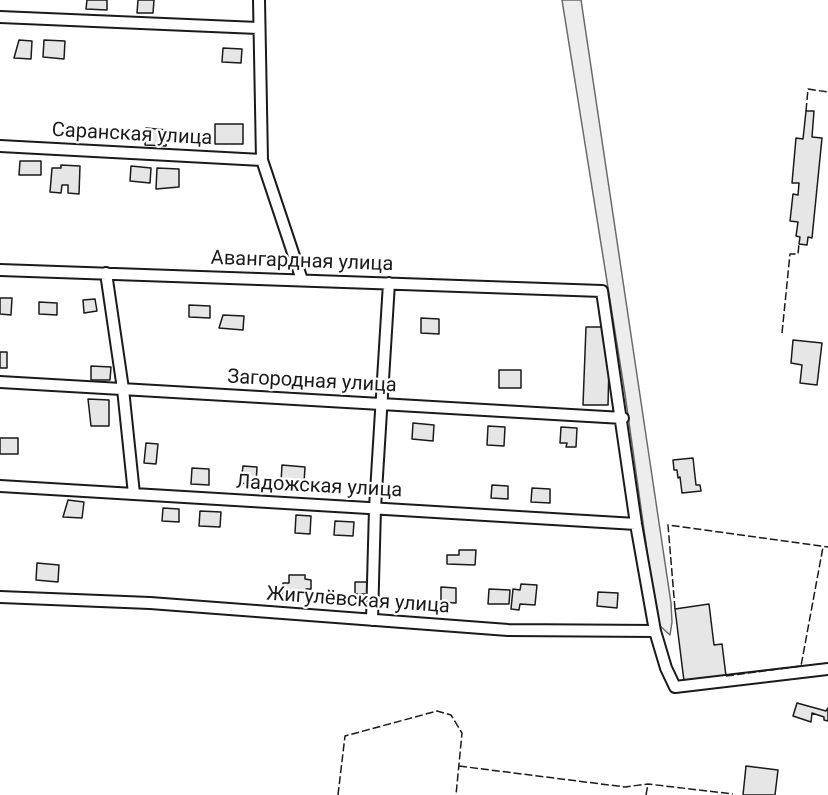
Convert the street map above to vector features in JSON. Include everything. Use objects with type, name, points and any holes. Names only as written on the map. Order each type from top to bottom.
[{"type":"street","points":[[259,0],[262,160],[302,280]]},
{"type":"street","points":[[0,17],[258,28]]},
{"type":"street","name":"Саранская улица","points":[[0,146],[262,160]]},
{"type":"street","name":"Авангардная улица","points":[[0,270],[602,291],[622,418]]},
{"type":"street","points":[[106,273],[123,389],[134,494]]},
{"type":"street","points":[[372,620],[375,508],[389,283]]},
{"type":"street","name":"Загородная улица","points":[[0,382],[622,418]]},
{"type":"street","points":[[622,418],[636,524],[655,631],[666,668],[675,687],[828,669]]},
{"type":"street","name":"Ладожская улица","points":[[0,486],[636,524]]},
{"type":"street","name":"Жигулёвская улица","points":[[0,597],[150,603],[508,630],[655,631]]},
{"type":"shaded area","points":[[562,0],[581,0],[671,603],[670,635],[660,626],[655,608],[625,394]]},
{"type":"building","points":[[87,0],[107,0],[107,10],[86,9]]},
{"type":"building","points":[[138,0],[154,0],[153,13],[137,13]]},
{"type":"building","points":[[19,40],[32,41],[31,59],[14,58]]},
{"type":"building","points":[[44,40],[65,41],[64,59],[43,57]]},
{"type":"building","points":[[223,48],[242,49],[241,63],[222,62]]},
{"type":"building","points":[[806,111],[814,111],[812,137],[822,138],[812,238],[808,237],[807,245],[799,244],[800,237],[796,236],[798,222],[790,221],[793,194],[798,195],[799,183],[792,183],[796,138],[803,139]]},
{"type":"building","points":[[215,124],[243,124],[243,144],[215,144]]},
{"type":"building","points":[[146,128],[167,130],[166,146],[145,145]]},
{"type":"building","points":[[20,161],[41,161],[41,175],[19,175]]},
{"type":"building","points":[[61,165],[80,166],[79,194],[68,193],[68,185],[62,185],[61,193],[50,192],[52,168],[61,168]]},
{"type":"building","points":[[131,166],[151,168],[150,183],[130,181]]},
{"type":"building","points":[[157,168],[179,169],[179,187],[156,189]]},
{"type":"building","points":[[0,298],[12,298],[11,315],[0,314]]},
{"type":"building","points":[[95,299],[97,311],[84,313],[83,300]]},
{"type":"building","points":[[39,302],[57,303],[57,315],[39,314]]},
{"type":"building","points":[[189,305],[210,306],[210,318],[189,317]]},
{"type":"building","points":[[223,315],[244,316],[243,330],[219,328]]},
{"type":"building","points":[[421,318],[439,319],[439,334],[421,333]]},
{"type":"building","points":[[586,327],[610,327],[608,405],[583,405]]},
{"type":"building","points":[[793,340],[822,343],[817,385],[800,383],[802,365],[791,363]]},
{"type":"building","points":[[0,352],[7,352],[7,368],[0,368]]},
{"type":"building","points":[[91,366],[111,367],[110,380],[91,380]]},
{"type":"building","points":[[499,370],[521,370],[521,388],[499,388]]},
{"type":"building","points":[[88,399],[109,400],[109,426],[91,426]]},
{"type":"building","points":[[413,423],[434,425],[433,441],[412,439]]},
{"type":"building","points":[[488,426],[505,427],[504,446],[487,445]]},
{"type":"building","points":[[561,427],[577,428],[576,447],[566,447],[567,443],[560,443]]},
{"type":"building","points":[[0,438],[18,438],[18,454],[0,454]]},
{"type":"building","points":[[146,443],[158,444],[156,464],[144,463]]},
{"type":"building","points":[[693,458],[696,485],[700,485],[701,491],[682,493],[680,477],[678,478],[677,470],[674,470],[673,460]]},
{"type":"building","points":[[282,465],[305,467],[304,483],[281,482]]},
{"type":"building","points":[[243,466],[257,467],[256,484],[241,483]]},
{"type":"building","points":[[192,468],[209,469],[209,485],[191,484]]},
{"type":"building","points":[[492,485],[508,486],[508,499],[491,498]]},
{"type":"building","points":[[532,488],[550,489],[550,503],[531,502]]},
{"type":"building","points":[[68,500],[84,502],[82,518],[63,517]]},
{"type":"building","points":[[163,508],[179,509],[179,522],[162,521]]},
{"type":"building","points":[[200,511],[221,512],[220,527],[199,526]]},
{"type":"building","points":[[296,515],[311,516],[310,534],[295,533]]},
{"type":"building","points":[[335,521],[354,522],[353,536],[334,535]]},
{"type":"building","points":[[459,550],[476,550],[475,565],[447,564],[447,555],[459,555]]},
{"type":"building","points":[[37,563],[59,565],[58,582],[36,580]]},
{"type":"building","points":[[289,575],[305,575],[305,579],[311,580],[311,589],[306,589],[306,594],[292,593],[291,598],[282,598],[283,583],[289,583]]},
{"type":"building","points":[[355,582],[372,582],[372,594],[355,594]]},
{"type":"building","points":[[521,584],[537,585],[535,605],[520,604],[519,610],[511,609],[513,589],[520,590]]},
{"type":"building","points":[[441,587],[456,588],[456,603],[441,602]]},
{"type":"building","points":[[489,589],[510,590],[509,604],[488,604]]},
{"type":"building","points":[[598,592],[618,593],[617,608],[597,606]]},
{"type":"building","points":[[709,604],[714,645],[722,644],[726,676],[684,681],[675,609]]},
{"type":"building","points":[[797,703],[826,711],[828,708],[828,721],[812,713],[811,722],[793,716]]},
{"type":"building","points":[[746,766],[778,770],[775,795],[743,795]]},
{"type":"fence","points":[[806,111],[808,89],[828,92]]},
{"type":"fence","points":[[782,333],[790,254],[798,254],[799,244]]},
{"type":"fence","points":[[675,609],[668,525],[828,547]]},
{"type":"fence","points":[[726,676],[801,666],[823,547]]},
{"type":"fence","points":[[338,795],[345,736],[437,711],[451,715],[462,733],[456,795]]},
{"type":"fence","points":[[459,766],[625,787],[648,784],[733,794]]},
{"type":"fence","points":[[646,795],[648,784]]}]
